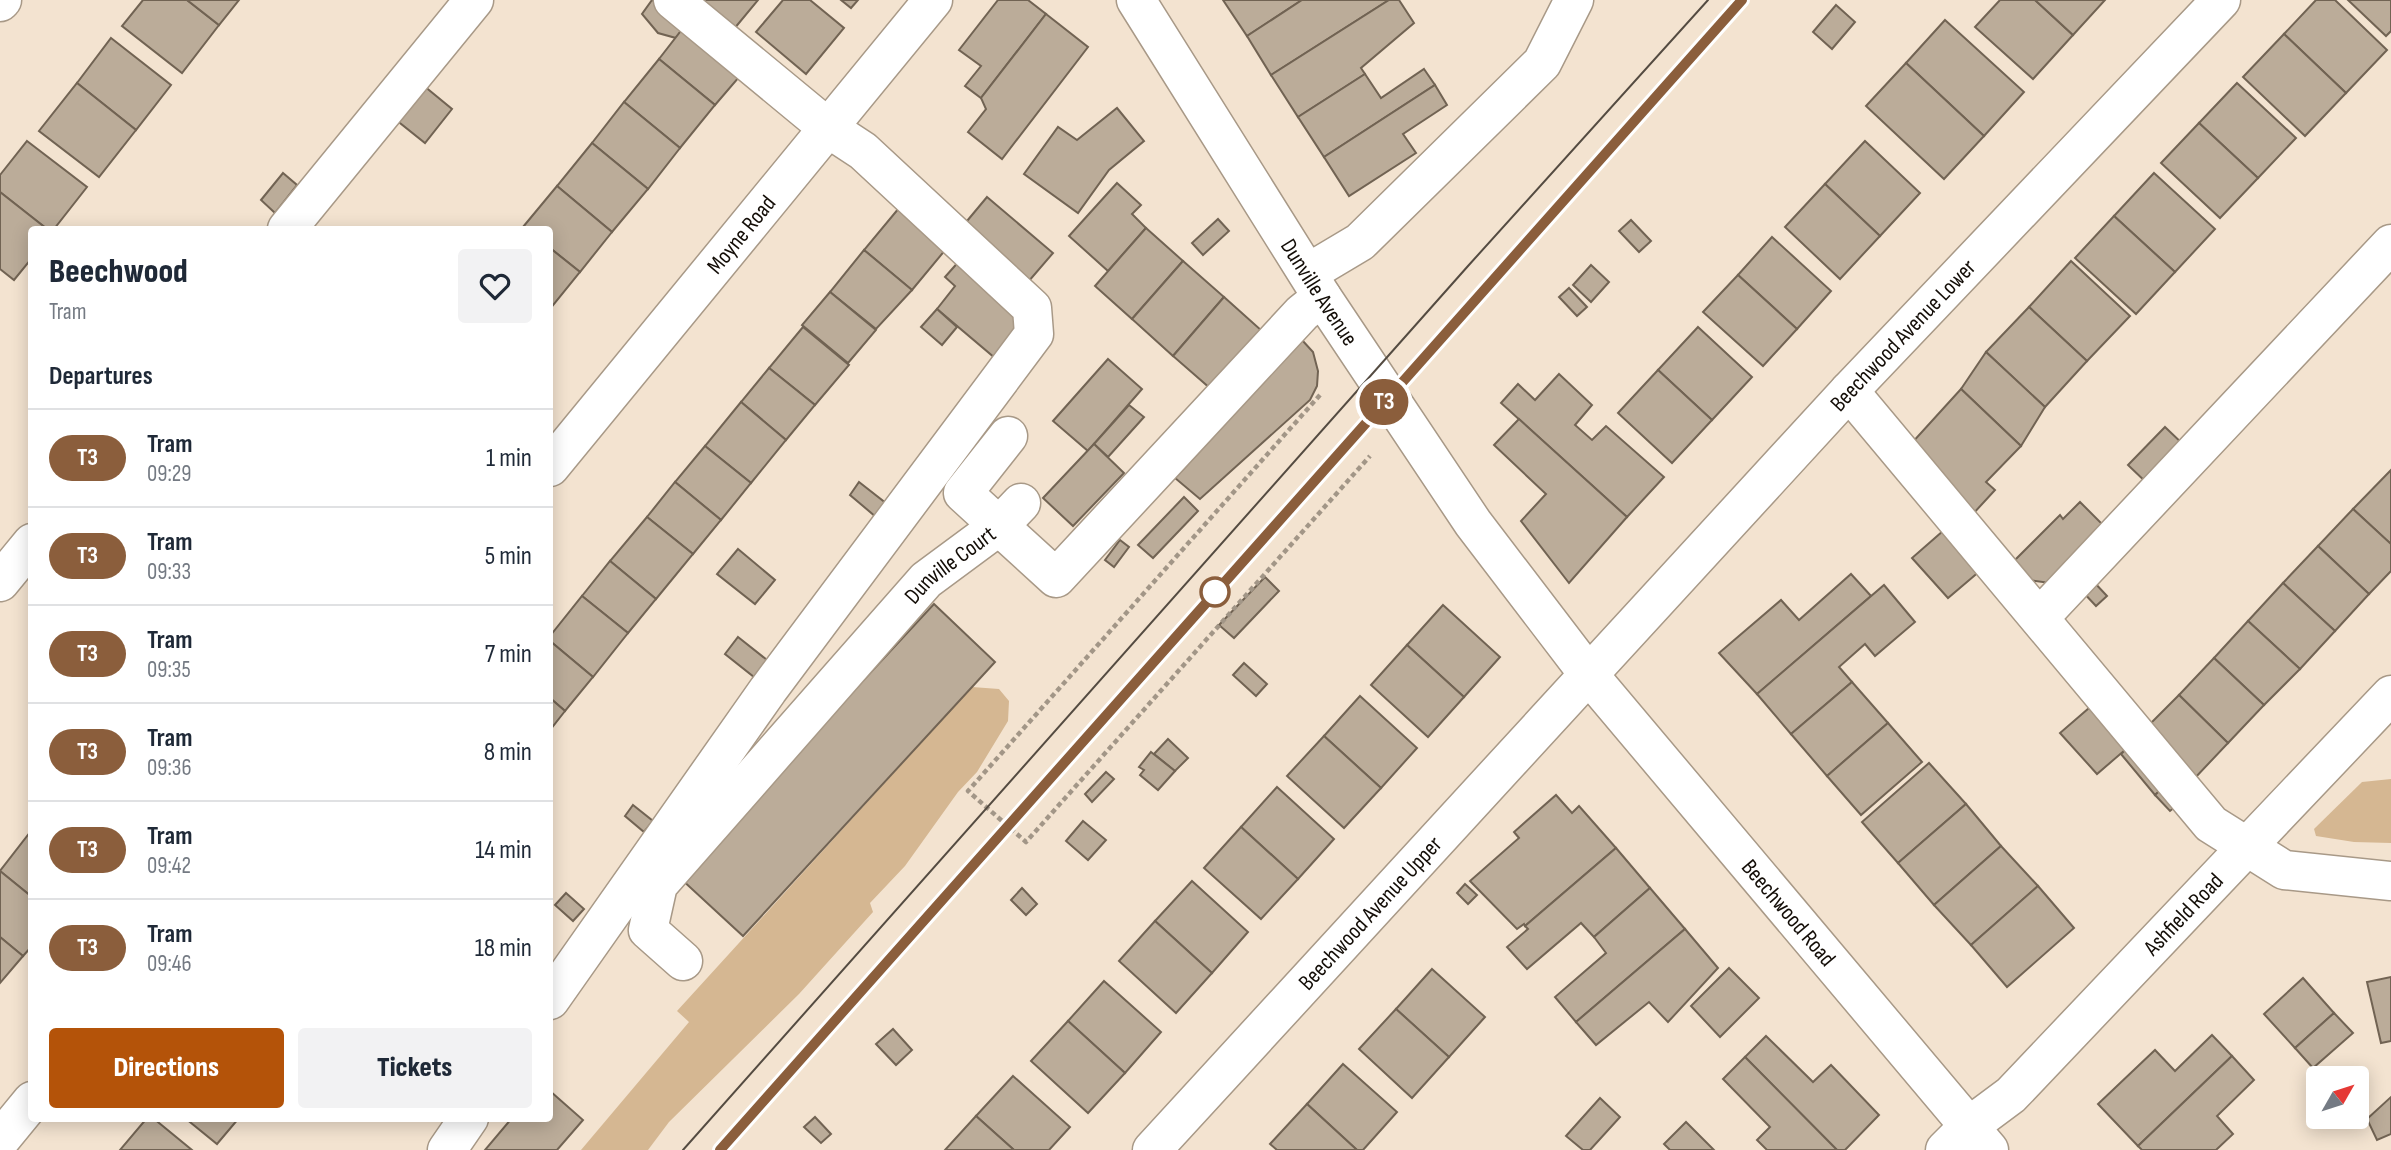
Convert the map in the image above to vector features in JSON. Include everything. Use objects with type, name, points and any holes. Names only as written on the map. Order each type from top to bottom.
[{"type":"street","points":[[289,226],[474,0]]},
{"type":"street","points":[[553,996],[768,690],[1034,334],[1032,308],[863,151],[828,128],[673,0]]},
{"type":"street","name":"Moyne Road","points":[[553,463],[933,0]]},
{"type":"street","name":"Dunville Avenue","points":[[1136,0],[1315,285],[1450,490],[1589,676]]},
{"type":"street","points":[[1315,285],[1542,63],[1574,0]]},
{"type":"street","name":"Beechwood Avenue Lower","points":[[1589,676],[1849,391],[2221,0]]},
{"type":"street","points":[[2040,617],[2391,244]]},
{"type":"street","name":"Dunville Court","points":[[683,961],[648,930],[658,885],[926,580],[1010,514],[1056,578],[1302,313],[1315,285]]},
{"type":"street","points":[[1849,391],[2211,824],[2284,870],[2391,881]]},
{"type":"street","points":[[1008,436],[963,493],[1010,514]]},
{"type":"street","points":[[0,582],[28,548]]},
{"type":"street","name":"Beechwood Road","points":[[1589,676],[1967,1142]]},
{"type":"street","name":"Beechwood Avenue Upper","points":[[1152,1150],[1563,700],[1589,676]]},
{"type":"street","name":"Ashfield Road","points":[[1967,1142],[2391,695]]},
{"type":"street","points":[[0,1140],[28,1106]]},
{"type":"street","points":[[447,1150],[466,1122]]},
{"type":"path","points":[[1320,395],[968,791],[1026,842],[1377,448]]},
{"type":"shaded area","points":[[972,687],[999,689],[1009,701],[1008,721],[977,772],[958,792],[905,866],[870,903],[873,912],[799,994],[669,1122],[648,1150],[581,1150],[689,1022],[677,1011]]},
{"type":"shaded area","points":[[2391,779],[2391,843],[2354,842],[2316,836],[2314,829],[2362,782]]},
{"type":"building","points":[[143,0],[187,0],[219,25],[182,73],[122,26]]},
{"type":"building","points":[[187,0],[239,0],[219,25]]},
{"type":"building","points":[[652,0],[687,23],[676,38],[658,33],[642,14]]},
{"type":"building","points":[[699,0],[758,0],[734,29]]},
{"type":"building","points":[[783,0],[810,0],[844,28],[806,74],[756,32]]},
{"type":"building","points":[[841,0],[858,0],[851,8]]},
{"type":"building","points":[[998,0],[1028,0],[1046,14],[981,98],[965,86],[981,66],[959,50]]},
{"type":"building","points":[[1223,0],[1302,0],[1247,36]]},
{"type":"building","points":[[1302,0],[1389,0],[1271,75],[1247,36]]},
{"type":"building","points":[[1389,0],[1399,0],[1414,23],[1361,68],[1365,74],[1298,117],[1271,75]]},
{"type":"building","points":[[2000,0],[2035,0],[2073,35],[2033,79],[1975,27]]},
{"type":"building","points":[[2035,0],[2105,0],[2073,35]]},
{"type":"building","points":[[2316,0],[2335,0],[2387,50],[2346,93],[2284,34]]},
{"type":"building","points":[[2348,0],[2391,0],[2391,31],[2386,36]]},
{"type":"building","points":[[1836,5],[1855,22],[1832,49],[1813,32]]},
{"type":"building","points":[[1046,14],[1088,47],[1002,159],[968,132],[986,109],[981,98]]},
{"type":"building","points":[[1945,20],[2024,92],[1984,136],[1906,63]]},
{"type":"building","points":[[687,23],[746,69],[715,105],[659,59]]},
{"type":"building","points":[[2284,34],[2346,93],[2305,136],[2243,77]]},
{"type":"building","points":[[111,38],[171,85],[136,130],[77,83]]},
{"type":"building","points":[[659,59],[715,105],[680,148],[624,102]]},
{"type":"building","points":[[1906,63],[1984,136],[1944,179],[1866,106]]},
{"type":"building","points":[[1424,69],[1435,85],[1324,157],[1298,117],[1365,74],[1381,98]]},
{"type":"building","points":[[418,81],[452,109],[425,143],[390,115]]},
{"type":"building","points":[[77,83],[136,130],[99,177],[39,131]]},
{"type":"building","points":[[2237,83],[2296,138],[2258,178],[2199,123]]},
{"type":"building","points":[[1435,85],[1447,105],[1403,134],[1416,153],[1349,196],[1324,157]]},
{"type":"building","points":[[624,102],[680,148],[648,189],[592,143]]},
{"type":"building","points":[[1117,108],[1144,141],[1109,170],[1078,213],[1024,174],[1058,127],[1077,140]]},
{"type":"building","points":[[2199,123],[2258,178],[2220,218],[2161,163]]},
{"type":"building","points":[[27,141],[87,187],[56,226],[43,226],[0,192],[0,175]]},
{"type":"building","points":[[1865,141],[1920,193],[1880,236],[1825,184]]},
{"type":"building","points":[[592,143],[648,189],[612,232],[557,186]]},
{"type":"building","points":[[283,173],[297,185],[275,213],[261,200]]},
{"type":"building","points":[[2154,173],[2215,229],[2175,272],[2114,216]]},
{"type":"building","points":[[1117,183],[1141,205],[1132,214],[1146,228],[1108,271],[1069,236]]},
{"type":"building","points":[[1825,184],[1880,236],[1840,279],[1785,227]]},
{"type":"building","points":[[557,186],[612,232],[580,272],[553,250],[553,226],[524,226]]},
{"type":"building","points":[[0,192],[43,226],[28,226],[28,263],[14,280],[0,269]]},
{"type":"building","points":[[987,197],[1053,253],[1022,289],[957,233]]},
{"type":"building","points":[[899,208],[946,249],[912,290],[864,250]]},
{"type":"building","points":[[2114,216],[2175,272],[2136,314],[2075,258]]},
{"type":"building","points":[[1218,219],[1229,231],[1203,255],[1192,243]]},
{"type":"building","points":[[1631,220],[1651,241],[1639,252],[1619,231]]},
{"type":"building","points":[[1146,228],[1183,261],[1132,319],[1095,286]]},
{"type":"building","points":[[1772,237],[1831,291],[1797,329],[1738,275]]},
{"type":"building","points":[[553,250],[580,272],[553,305]]},
{"type":"building","points":[[864,250],[912,290],[876,329],[830,292]]},
{"type":"building","points":[[961,259],[1029,319],[995,358],[937,309],[955,286],[945,277]]},
{"type":"building","points":[[1183,261],[1224,297],[1173,356],[1132,319]]},
{"type":"building","points":[[2071,261],[2130,316],[2087,361],[2029,307]]},
{"type":"building","points":[[1591,265],[1609,282],[1591,302],[1573,285]]},
{"type":"building","points":[[1738,275],[1797,329],[1763,366],[1703,312]]},
{"type":"building","points":[[1569,288],[1587,307],[1577,316],[1559,297]]},
{"type":"building","points":[[830,292],[876,330],[848,363],[802,325]]},
{"type":"building","points":[[1224,297],[1262,331],[1211,389],[1173,356]]},
{"type":"building","points":[[2029,307],[2087,361],[2045,407],[1986,352]]},
{"type":"building","points":[[937,309],[957,327],[942,345],[921,327]]},
{"type":"building","points":[[803,327],[849,365],[815,405],[769,368]]},
{"type":"building","points":[[1698,327],[1752,377],[1712,420],[1658,370]]},
{"type":"building","points":[[1302,340],[1313,352],[1318,371],[1317,386],[1310,400],[1200,499],[1175,478]]},
{"type":"building","points":[[1986,352],[2045,407],[2021,446],[1961,389]]},
{"type":"building","points":[[1108,359],[1142,389],[1088,451],[1053,421]]},
{"type":"building","points":[[769,368],[815,405],[786,440],[741,402]]},
{"type":"building","points":[[1658,370],[1712,420],[1672,463],[1618,413]]},
{"type":"building","points":[[1559,374],[1592,405],[1575,425],[1592,440],[1606,426],[1664,477],[1627,517],[1501,403],[1518,384],[1535,400]]},
{"type":"building","points":[[1961,389],[2021,446],[1986,482],[1995,490],[1972,515],[1910,445]]},
{"type":"building","points":[[741,402],[786,440],[751,483],[705,446]]},
{"type":"building","points":[[1129,405],[1144,417],[1108,457],[1094,444]]},
{"type":"building","points":[[1519,419],[1627,517],[1569,583],[1521,521],[1546,494],[1494,445]]},
{"type":"building","points":[[2165,427],[2186,447],[2150,486],[2128,465]]},
{"type":"building","points":[[1094,444],[1124,473],[1073,526],[1043,498]]},
{"type":"building","points":[[705,446],[751,483],[721,520],[675,482]]},
{"type":"building","points":[[2391,470],[2391,544],[2353,509]]},
{"type":"building","points":[[675,482],[721,520],[693,554],[647,517]]},
{"type":"building","points":[[859,482],[887,504],[876,517],[850,495]]},
{"type":"building","points":[[1184,497],[1198,511],[1153,558],[1138,545]]},
{"type":"building","points":[[2080,502],[2108,530],[2057,584],[2028,580],[2015,560],[2060,515],[2063,519]]},
{"type":"building","points":[[2353,509],[2391,544],[2391,571],[2369,594],[2318,546]]},
{"type":"building","points":[[647,517],[693,554],[656,599],[610,561]]},
{"type":"building","points":[[1951,524],[1987,565],[1948,598],[1912,558]]},
{"type":"building","points":[[1120,540],[1129,547],[1114,567],[1105,560]]},
{"type":"building","points":[[2318,546],[2369,594],[2335,631],[2283,583]]},
{"type":"building","points":[[738,549],[775,580],[755,604],[717,574]]},
{"type":"building","points":[[610,561],[656,599],[628,633],[582,596]]},
{"type":"building","points":[[1851,574],[1871,596],[1757,694],[1719,653],[1781,600],[1799,620]]},
{"type":"building","points":[[1265,577],[1279,591],[1234,638],[1219,625]]},
{"type":"building","points":[[2092,580],[2107,596],[2096,606],[2081,590]]},
{"type":"building","points":[[2283,583],[2335,631],[2300,669],[2248,621]]},
{"type":"building","points":[[1884,585],[1915,622],[1875,656],[1865,644],[1839,667],[1852,682],[1791,734],[1757,694]]},
{"type":"building","points":[[582,596],[628,633],[593,677],[553,644],[553,632]]},
{"type":"building","points":[[934,604],[995,662],[743,936],[680,878]]},
{"type":"building","points":[[1443,605],[1500,657],[1464,697],[1407,645]]},
{"type":"building","points":[[2248,621],[2300,669],[2264,705],[2214,658]]},
{"type":"building","points":[[738,637],[767,660],[754,677],[725,654]]},
{"type":"building","points":[[553,644],[593,677],[565,711],[553,701]]},
{"type":"building","points":[[1407,645],[1464,697],[1428,737],[1371,685]]},
{"type":"building","points":[[2214,658],[2264,705],[2228,743],[2179,695]]},
{"type":"building","points":[[1244,663],[1267,684],[1256,696],[1233,675]]},
{"type":"building","points":[[1852,682],[1888,723],[1827,776],[1791,734]]},
{"type":"building","points":[[2179,695],[2228,743],[2193,780],[2145,729]]},
{"type":"building","points":[[1360,696],[1417,748],[1381,788],[1324,736]]},
{"type":"building","points":[[553,701],[565,711],[553,726]]},
{"type":"building","points":[[2096,702],[2132,744],[2097,774],[2060,733]]},
{"type":"building","points":[[1888,723],[1922,762],[1861,815],[1827,776]]},
{"type":"building","points":[[1324,736],[1381,788],[1344,828],[1287,776]]},
{"type":"building","points":[[1168,739],[1188,758],[1175,771],[1154,754]]},
{"type":"building","points":[[2132,744],[2166,785],[2155,795],[2121,754]]},
{"type":"building","points":[[1151,752],[1175,771],[1158,790],[1140,775],[1144,770],[1139,767]]},
{"type":"building","points":[[1929,763],[1966,804],[1898,863],[1862,822]]},
{"type":"building","points":[[1106,772],[1114,779],[1092,802],[1085,794]]},
{"type":"building","points":[[2166,785],[2181,802],[2170,811],[2155,795]]},
{"type":"building","points":[[1277,787],[1334,839],[1298,879],[1241,827]]},
{"type":"building","points":[[1556,795],[1572,813],[1579,806],[1616,848],[1525,926],[1524,924],[1517,929],[1470,881],[1519,838],[1514,832]]},
{"type":"building","points":[[1966,804],[2001,846],[1934,905],[1898,863]]},
{"type":"building","points":[[633,805],[653,821],[644,832],[625,816]]},
{"type":"building","points":[[1083,821],[1106,840],[1088,860],[1066,841]]},
{"type":"building","points":[[1241,827],[1298,879],[1261,919],[1204,868]]},
{"type":"building","points":[[28,835],[28,894],[0,871]]},
{"type":"building","points":[[2001,846],[2038,886],[1971,945],[1934,905]]},
{"type":"building","points":[[1616,848],[1650,888],[1594,937],[1581,923],[1527,969],[1507,947],[1528,929],[1525,926]]},
{"type":"building","points":[[0,871],[28,894],[28,950],[23,956],[0,937]]},
{"type":"building","points":[[1192,881],[1248,932],[1212,973],[1155,921]]},
{"type":"building","points":[[1465,884],[1477,895],[1468,904],[1457,893]]},
{"type":"building","points":[[2038,886],[2074,928],[2007,987],[1971,945]]},
{"type":"building","points":[[1022,888],[1037,904],[1026,915],[1011,900]]},
{"type":"building","points":[[1650,888],[1685,929],[1576,1022],[1555,997],[1606,953],[1594,937]]},
{"type":"building","points":[[566,893],[584,909],[573,921],[555,905]]},
{"type":"building","points":[[1155,921],[1212,973],[1176,1013],[1119,961]]},
{"type":"building","points":[[1685,929],[1718,968],[1668,1022],[1649,1002],[1596,1045],[1576,1022]]},
{"type":"building","points":[[0,937],[23,956],[0,983]]},
{"type":"building","points":[[1729,968],[1759,998],[1720,1037],[1691,1006]]},
{"type":"building","points":[[1432,969],[1485,1017],[1449,1057],[1396,1009]]},
{"type":"building","points":[[2391,977],[2391,1041],[2381,1043],[2367,982]]},
{"type":"building","points":[[2303,978],[2334,1013],[2295,1048],[2264,1014]]},
{"type":"building","points":[[1104,981],[1161,1032],[1125,1073],[1068,1021]]},
{"type":"building","points":[[1396,1009],[1449,1057],[1412,1098],[1359,1049]]},
{"type":"building","points":[[2334,1013],[2353,1033],[2315,1066],[2311,1066],[2295,1048]]},
{"type":"building","points":[[1068,1021],[1125,1073],[1088,1113],[1031,1061]]},
{"type":"building","points":[[893,1029],[912,1050],[896,1065],[876,1044]]},
{"type":"building","points":[[2212,1035],[2232,1056],[2138,1146],[2098,1104],[2155,1050],[2175,1071]]},
{"type":"building","points":[[1766,1036],[1813,1082],[1831,1065],[1879,1115],[1845,1150],[1837,1150],[1745,1057]]},
{"type":"building","points":[[2232,1056],[2254,1080],[2217,1116],[2233,1134],[2216,1150],[2142,1150],[2138,1146]]},
{"type":"building","points":[[1745,1057],[1837,1150],[1767,1150],[1757,1140],[1770,1127],[1723,1079]]},
{"type":"building","points":[[1343,1064],[1397,1112],[1363,1150],[1357,1150],[1307,1104]]},
{"type":"building","points":[[1013,1076],[1070,1127],[1049,1150],[1014,1150],[976,1116]]},
{"type":"building","points":[[553,1094],[583,1120],[557,1150],[485,1150],[509,1122],[553,1122]]},
{"type":"building","points":[[2391,1097],[2391,1134],[2377,1140],[2370,1125],[2370,1116]]},
{"type":"building","points":[[1600,1098],[1620,1117],[1590,1150],[1583,1150],[1566,1136]]},
{"type":"building","points":[[1307,1104],[1357,1150],[1277,1150],[1270,1144]]},
{"type":"building","points":[[976,1116],[1014,1150],[945,1150]]},
{"type":"building","points":[[815,1117],[831,1134],[821,1143],[804,1127]]},
{"type":"building","points":[[144,1122],[158,1122],[192,1150],[120,1150]]},
{"type":"building","points":[[190,1122],[236,1122],[217,1144]]},
{"type":"building","points":[[1686,1122],[1714,1150],[1670,1150],[1664,1144]]},
{"type":"tram line","points":[[683,1150],[1468,266],[1708,0]]},
{"type":"tram line","points":[[720,1150],[1742,0]]},
{"type":"tram line","name":"T3","points":[[720,1150],[1742,0]]}]
